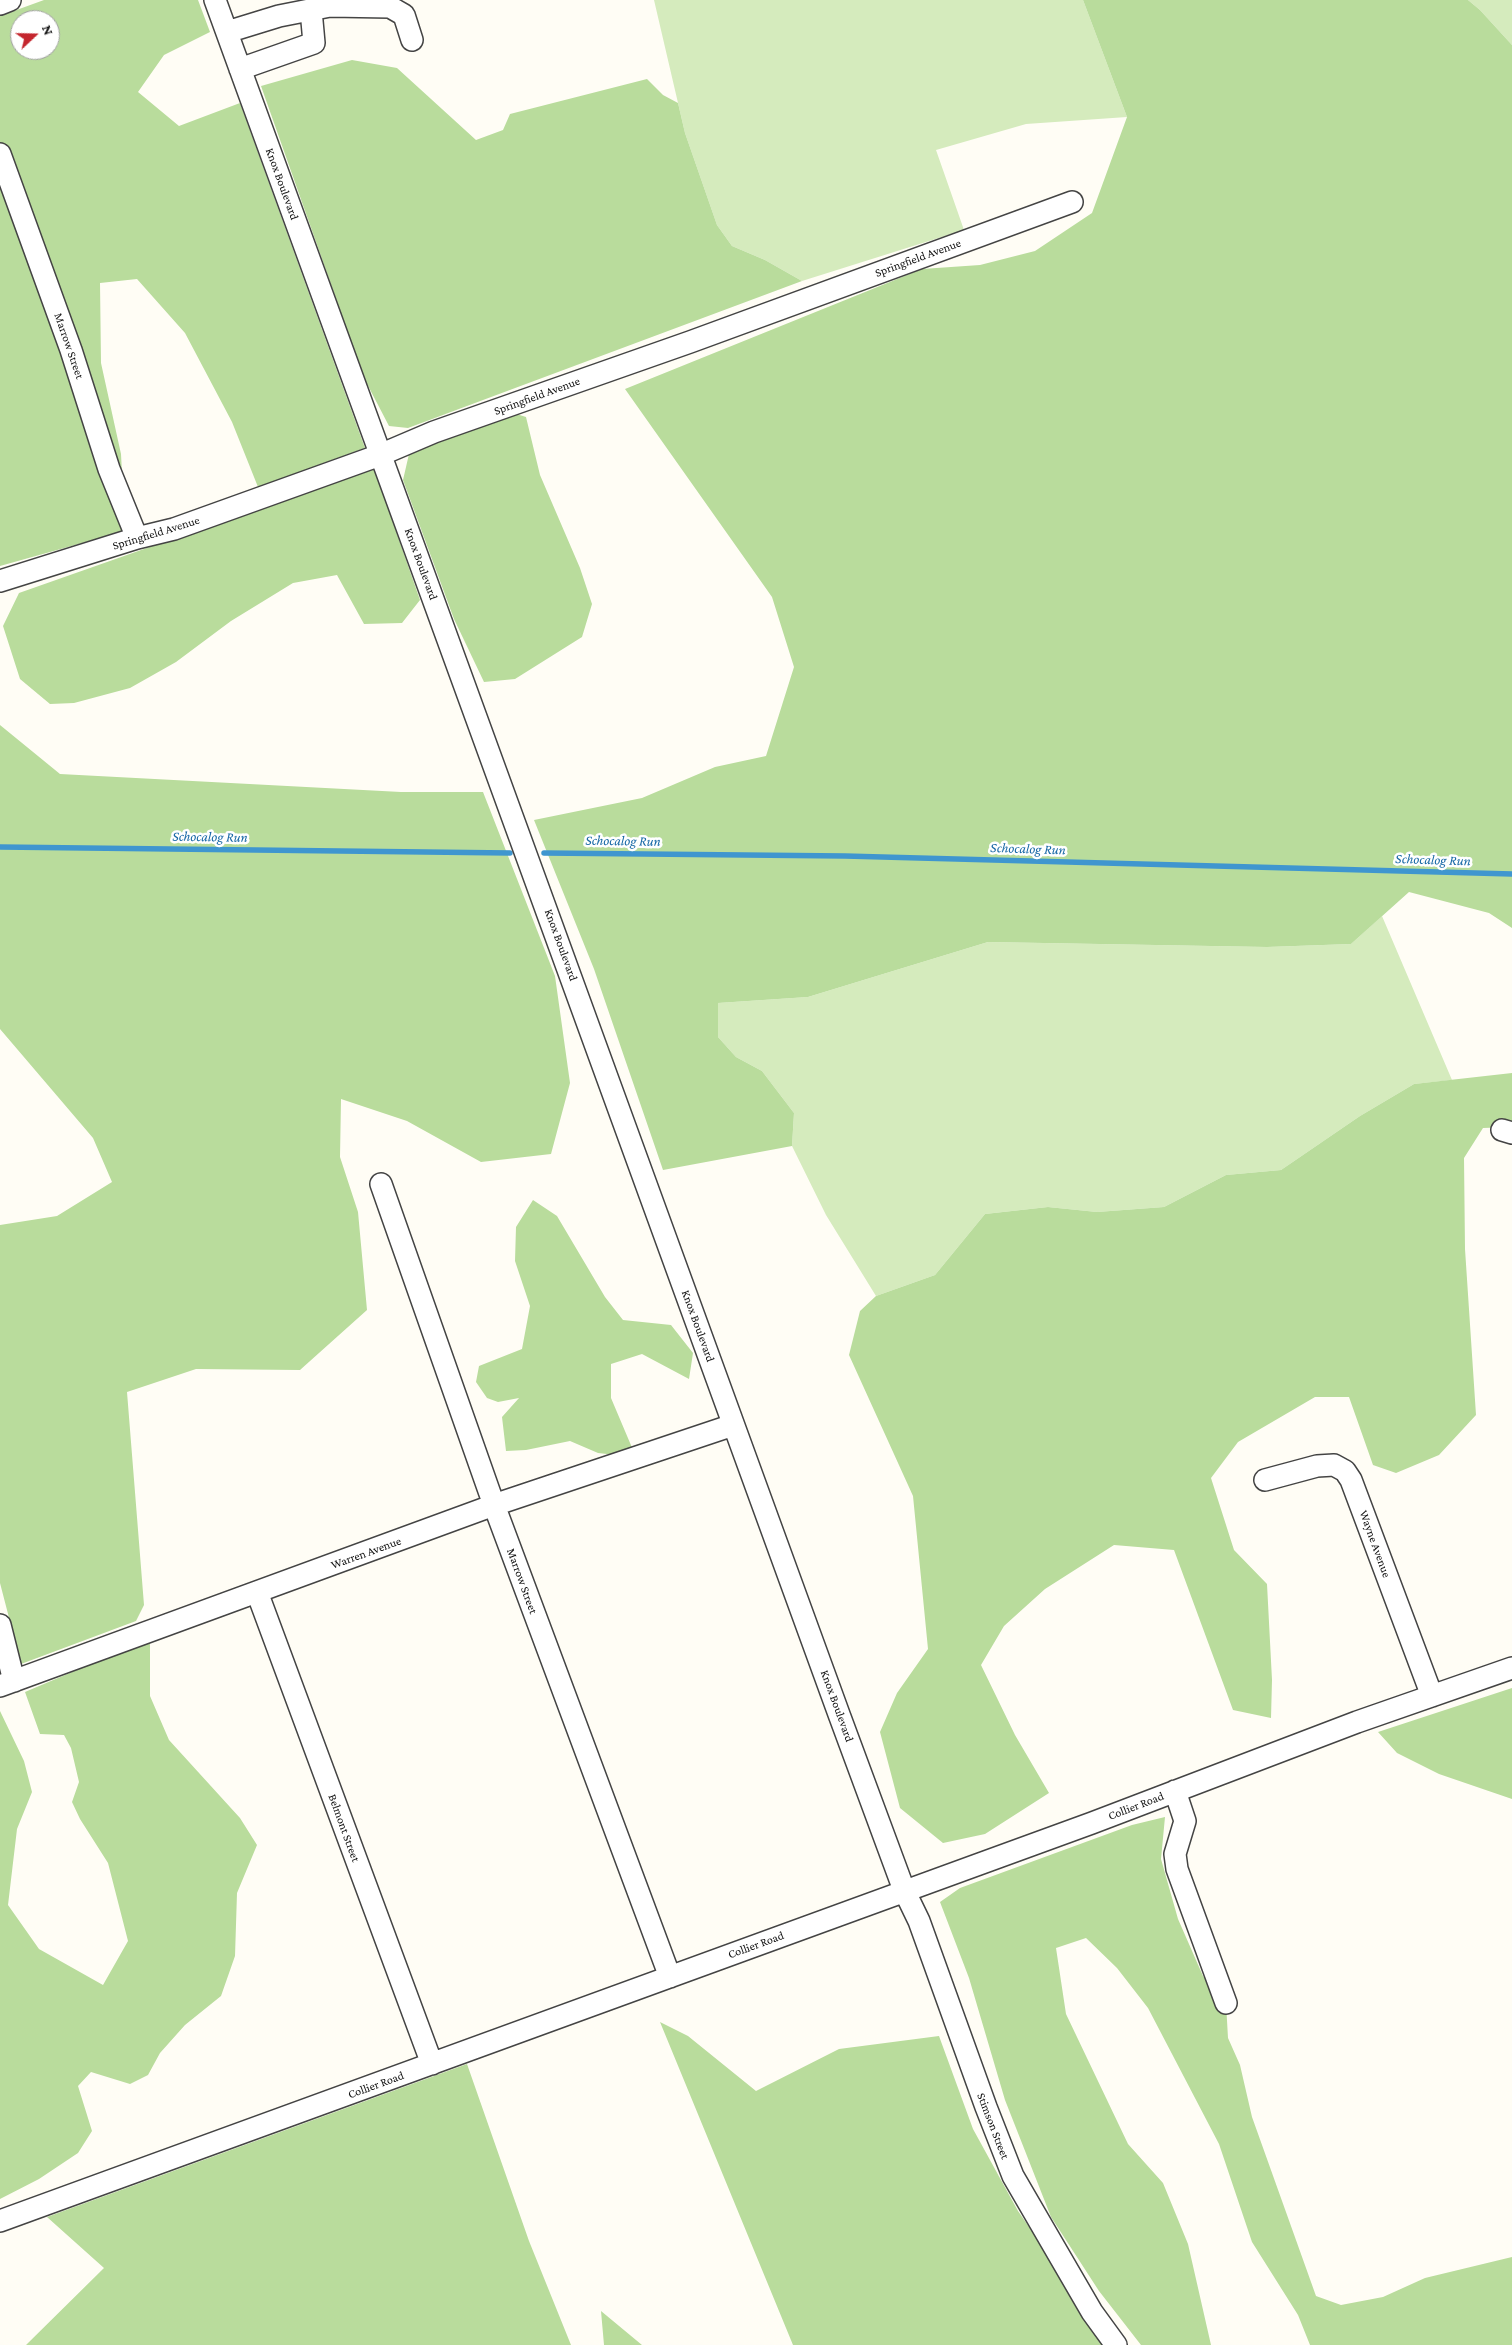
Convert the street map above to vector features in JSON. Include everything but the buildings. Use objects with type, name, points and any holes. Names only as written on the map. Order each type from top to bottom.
[{"type":"street","points":[[0,4],[10,0]]},
{"type":"street","name":"Knox Boulevard","points":[[215,0],[904,1890]]},
{"type":"street","points":[[227,32],[279,16],[330,6],[390,8],[404,14],[412,40]]},
{"type":"street","points":[[240,69],[314,43],[311,10]]},
{"type":"street","name":"Marrow Street","points":[[0,154],[71,350],[109,469],[137,538]]},
{"type":"street","name":"Springfield Avenue","points":[[0,582],[137,538],[174,530],[380,455],[434,432],[690,342],[1072,202]]},
{"type":"street","name":"Marrow Street","points":[[381,1184],[494,1505],[670,1977]]},
{"type":"street","name":"Warren Avenue","points":[[7,1683],[494,1505],[733,1424]]},
{"type":"street","name":"Wayne Avenue","points":[[1265,1480],[1316,1466],[1334,1465],[1345,1471],[1351,1480],[1432,1696]]},
{"type":"street","name":"Belmont Street","points":[[257,1592],[432,2064]]},
{"type":"street","points":[[0,1625],[7,1683]]},
{"type":"street","name":"Collier Road","points":[[0,2221],[1512,1668]]},
{"type":"street","points":[[1175,1791],[1186,1821],[1175,1854],[1177,1869],[1226,2003]]},
{"type":"street","name":"Stimson Street","points":[[904,1890],[919,1921],[1013,2176],[1092,2312],[1116,2345]]},
{"type":"green space","points":[[44,0],[198,0],[210,32],[164,55],[138,92],[179,126],[240,103],[365,448],[258,487],[232,422],[185,333],[137,279],[100,283],[101,363],[121,454],[125,531],[0,566],[0,16],[10,12],[10,60],[60,60],[60,10],[16,10]]},
{"type":"green space","points":[[654,0],[1083,0],[1127,117],[1026,124],[936,150],[964,230],[802,281],[765,260],[732,246],[717,225],[685,133]]},
{"type":"green space","points":[[1083,0],[1468,0],[1480,10],[1512,45],[1512,928],[1489,913],[1409,892],[1351,944],[1267,947],[988,942],[808,997],[718,1003],[718,1037],[736,1057],[762,1071],[794,1113],[792,1146],[663,1170],[594,969],[534,820],[642,798],[715,767],[766,756],[794,667],[772,597],[625,389],[922,269],[980,265],[1035,251],[1092,213],[1127,117]]},
{"type":"green space","points":[[1468,0],[1512,0],[1512,45],[1480,10]]},
{"type":"green space","points":[[352,60],[397,68],[476,140],[503,130],[510,114],[647,79],[663,95],[678,103],[685,133],[717,225],[732,246],[765,260],[802,281],[408,428],[389,426],[364,378],[261,86]]},
{"type":"green space","points":[[510,412],[526,417],[540,475],[580,568],[592,604],[582,637],[515,679],[484,682],[454,619],[403,480],[409,454]]},
{"type":"green space","points":[[374,468],[420,600],[402,623],[364,624],[337,575],[293,583],[231,621],[176,662],[130,688],[74,703],[50,704],[20,679],[3,626],[19,593]]},
{"type":"green space","points":[[0,725],[60,774],[401,792],[483,792],[555,976],[570,1083],[551,1154],[481,1162],[407,1121],[341,1099],[340,1157],[358,1212],[367,1310],[300,1370],[196,1369],[127,1392],[144,1605],[136,1621],[21,1664],[0,1583],[0,1225],[57,1216],[112,1182],[93,1138],[0,1029]]},
{"type":"green space","points":[[1382,916],[1452,1080],[1414,1084],[1360,1116],[1281,1170],[1226,1175],[1164,1207],[1097,1212],[1048,1207],[985,1214],[935,1275],[876,1296],[826,1215],[792,1146],[794,1113],[762,1071],[736,1057],[718,1037],[718,1003],[808,997],[988,942],[1267,947],[1351,944]]},
{"type":"green space","points":[[1512,1073],[1512,1127],[1483,1128],[1464,1158],[1465,1249],[1476,1415],[1439,1455],[1396,1473],[1373,1465],[1349,1397],[1315,1397],[1238,1442],[1211,1478],[1234,1550],[1267,1584],[1272,1680],[1271,1718],[1233,1710],[1174,1550],[1114,1545],[1045,1589],[1004,1626],[981,1665],[1015,1735],[1049,1793],[985,1834],[943,1843],[900,1808],[880,1732],[897,1693],[928,1649],[913,1496],[849,1355],[860,1311],[876,1296],[935,1275],[985,1214],[1048,1207],[1097,1212],[1164,1207],[1226,1175],[1281,1170],[1360,1116],[1414,1084]]},
{"type":"green space","points":[[533,1200],[557,1216],[605,1297],[623,1320],[671,1325],[693,1353],[689,1379],[642,1354],[611,1364],[611,1398],[633,1450],[616,1455],[598,1453],[570,1441],[526,1450],[506,1451],[502,1417],[519,1398],[498,1402],[487,1398],[476,1382],[479,1366],[522,1349],[530,1306],[515,1261],[516,1227]]},
{"type":"green space","points":[[150,1639],[150,1696],[169,1740],[240,1818],[257,1845],[237,1893],[235,1956],[221,1996],[185,2025],[160,2053],[148,2075],[130,2084],[91,2072],[78,2086],[92,2131],[78,2153],[39,2179],[0,2199],[0,1711],[24,1761],[32,1792],[17,1829],[8,1905],[39,1949],[103,1985],[128,1941],[108,1863],[80,1819],[72,1802],[79,1782],[71,1748],[64,1735],[40,1734],[25,1692]]},
{"type":"green space","points":[[1512,1688],[1512,1799],[1439,1774],[1397,1753],[1378,1732]]},
{"type":"green space","points":[[1165,1817],[1161,1859],[1178,1919],[1203,1976],[1226,2003],[1228,2038],[1240,2065],[1252,2117],[1316,2296],[1341,2305],[1383,2297],[1425,2278],[1512,2257],[1512,2345],[1310,2345],[1298,2315],[1252,2242],[1219,2144],[1148,2008],[1117,1968],[1086,1938],[1056,1948],[1066,2014],[1128,2144],[1163,2183],[1188,2244],[1211,2345],[1141,2345],[1099,2291],[1051,2217],[1005,2100],[969,1978],[940,1902],[960,1888],[1132,1825]]},
{"type":"green space","points":[[660,2022],[688,2036],[756,2091],[839,2049],[939,2036],[973,2129],[1018,2211],[1111,2345],[793,2345]]},
{"type":"green space","points":[[467,2064],[529,2241],[571,2345],[26,2345],[104,2268],[47,2217]]},
{"type":"green space","points":[[601,2311],[642,2345],[604,2345]]},
{"type":"waterway","name":"Schocalog Run","points":[[0,847],[510,853]]},
{"type":"waterway","name":"Schocalog Run","points":[[544,853],[845,856],[1512,874]]}]
